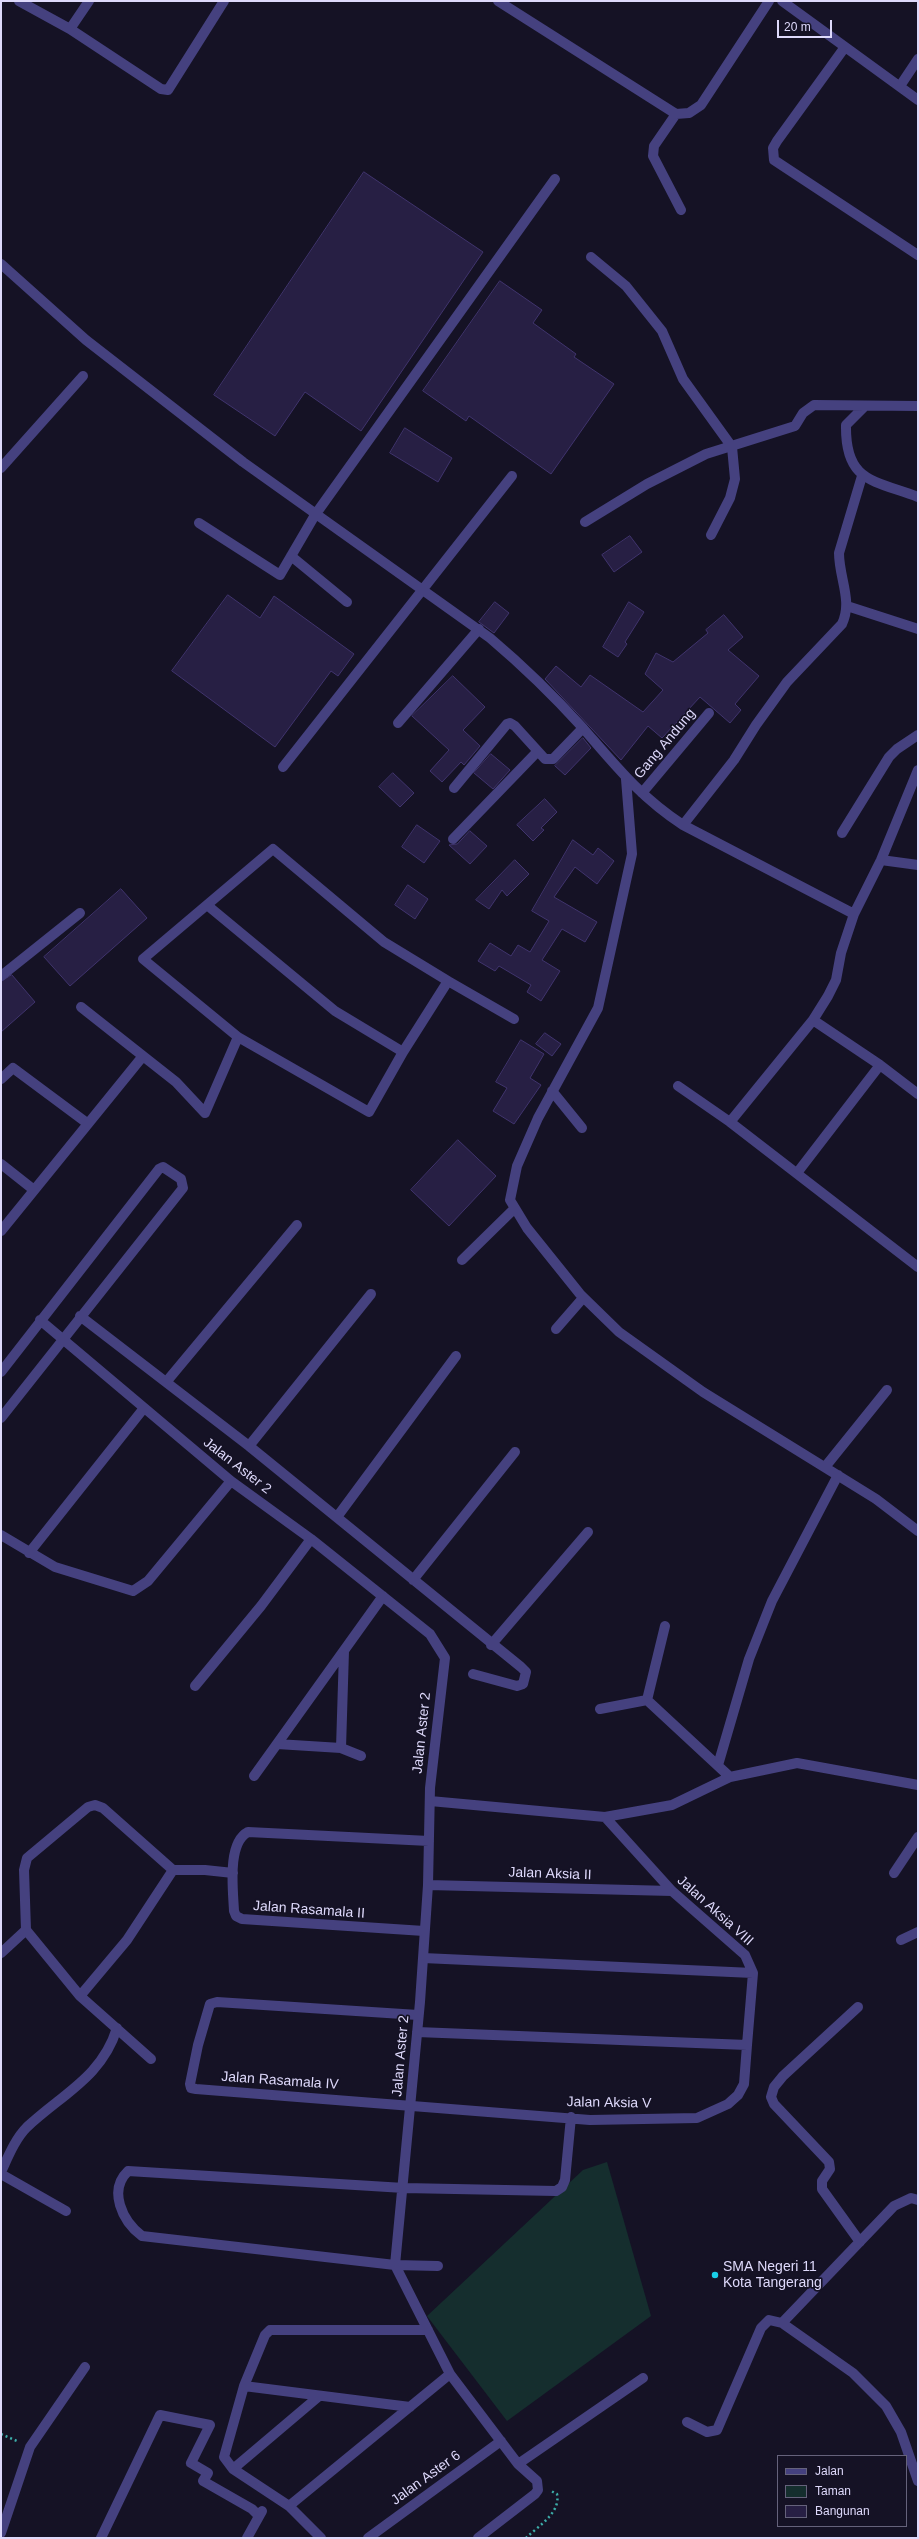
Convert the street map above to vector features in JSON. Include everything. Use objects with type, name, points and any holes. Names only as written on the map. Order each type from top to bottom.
[{"type":"street","points":[[19,1],[70,29],[161,89],[168,90],[224,1]]},
{"type":"street","points":[[70,29],[89,1]]},
{"type":"street","points":[[498,1],[676,114],[689,113],[701,104],[769,1]]},
{"type":"street","points":[[782,1],[918,100]]},
{"type":"street","points":[[845,47],[777,141],[773,148],[774,160],[918,255]]},
{"type":"street","points":[[900,86],[918,59]]},
{"type":"street","points":[[676,114],[654,146],[653,156],[681,210]]},
{"type":"street","points":[[199,523],[280,575],[315,515],[555,179]]},
{"type":"street","points":[[591,256],[626,286],[662,331],[683,379],[732,446],[735,479],[730,498],[711,535]]},
{"type":"street","points":[[1,264],[86,340],[315,515],[478,629],[529,670],[583,728],[626,779],[660,810],[683,825],[854,914]]},
{"type":"street","points":[[1,468],[83,376]]},
{"type":"street","points":[[585,522],[653,481],[706,454],[795,426],[803,413],[814,405],[864,407],[918,406]]},
{"type":"street","points":[[864,407],[846,425],[845,446],[852,463],[862,476],[918,497]]},
{"type":"street","points":[[283,766],[422,589],[485,513],[512,476]]},
{"type":"street","points":[[683,825],[734,760],[756,725],[788,682],[842,624],[847,613],[847,606],[839,565],[839,553],[862,476]]},
{"type":"street","points":[[291,556],[347,602]]},
{"type":"street","points":[[847,606],[918,629]]},
{"type":"street","points":[[398,724],[478,629]]},
{"type":"street","name":"Gang Andung","points":[[642,793],[709,713]]},
{"type":"street","points":[[454,788],[510,723],[515,726],[537,752],[545,759],[553,759],[583,728]]},
{"type":"street","points":[[842,833],[889,757],[897,749],[918,735]]},
{"type":"street","points":[[453,839],[537,752]]},
{"type":"street","points":[[730,1122],[813,1020],[836,980],[841,952],[854,914],[881,860],[918,770]]},
{"type":"street","points":[[626,779],[632,854],[598,1008],[552,1091],[517,1166],[510,1191],[510,1200],[514,1209],[527,1228],[583,1298],[615,1328],[676,1374],[876,1499],[918,1531]]},
{"type":"street","points":[[448,981],[403,1052],[369,1112],[238,1037],[142,959],[273,849],[384,942],[514,1019]]},
{"type":"street","points":[[881,860],[918,865]]},
{"type":"street","points":[[207,905],[335,1012],[403,1052]]},
{"type":"street","points":[[1,976],[80,913]]},
{"type":"street","points":[[81,1007],[176,1082],[205,1113],[238,1037]]},
{"type":"street","points":[[813,1020],[880,1065],[918,1094]]},
{"type":"street","points":[[1,1231],[87,1123],[144,1056]]},
{"type":"street","points":[[798,1173],[880,1065]]},
{"type":"street","points":[[1,1079],[13,1068],[87,1123]]},
{"type":"street","points":[[678,1086],[730,1122],[798,1173],[918,1267]]},
{"type":"street","points":[[552,1091],[582,1128]]},
{"type":"street","points":[[1,1164],[34,1190]]},
{"type":"street","points":[[1,1372],[159,1169],[163,1167],[181,1179],[183,1188],[80,1316],[1,1418]]},
{"type":"street","points":[[462,1260],[514,1209]]},
{"type":"street","points":[[167,1381],[297,1225]]},
{"type":"street","points":[[249,1446],[370,1294]]},
{"type":"street","points":[[556,1329],[583,1298]]},
{"type":"street","points":[[80,1316],[167,1381],[249,1446],[414,1580],[491,1645],[526,1672],[522,1684],[517,1686],[473,1674]]},
{"type":"street","name":"Jalan Aster 2","points":[[40,1320],[231,1481],[311,1539],[430,1634],[445,1658],[430,1801],[428,1885],[418,2032],[396,2265]]},
{"type":"street","points":[[337,1517],[456,1356]]},
{"type":"street","points":[[825,1467],[887,1390]]},
{"type":"street","points":[[29,1553],[144,1408]]},
{"type":"street","points":[[414,1580],[515,1452]]},
{"type":"street","points":[[718,1765],[749,1659],[772,1601],[838,1475]]},
{"type":"street","points":[[1,1535],[54,1567],[126,1591],[139,1589],[231,1481]]},
{"type":"street","points":[[491,1645],[588,1532]]},
{"type":"street","points":[[195,1686],[261,1606],[311,1539]]},
{"type":"street","points":[[254,1776],[383,1596]]},
{"type":"street","points":[[647,1700],[664,1626]]},
{"type":"street","points":[[341,1748],[344,1651]]},
{"type":"street","points":[[647,1700],[730,1777]]},
{"type":"street","points":[[600,1709],[647,1700]]},
{"type":"street","points":[[277,1744],[341,1748],[361,1756]]},
{"type":"street","points":[[430,1801],[605,1817],[672,1805],[730,1777],[797,1763],[918,1785]]},
{"type":"street","points":[[152,2059],[80,1996],[26,1930],[24,1870],[27,1858],[88,1807],[95,1805],[103,1808],[174,1870],[205,1870],[233,1874]]},
{"type":"street","name":"Jalan Aksia VIII","points":[[605,1817],[672,1892],[744,1955],[753,1974]]},
{"type":"street","name":"Jalan Rasamala II","points":[[424,1931],[242,1919],[236,1916],[234,1911],[233,1874],[237,1842],[242,1835],[248,1832],[429,1841]]},
{"type":"street","points":[[894,1873],[918,1837]]},
{"type":"street","points":[[80,1996],[127,1940],[174,1870]]},
{"type":"street","name":"Jalan Aksia II","points":[[428,1885],[672,1892]]},
{"type":"street","points":[[1,1953],[26,1930]]},
{"type":"street","points":[[901,1940],[918,1932]]},
{"type":"street","points":[[418,2032],[747,2045],[753,1974],[423,1958]]},
{"type":"street","name":"Jalan Rasamala IV","points":[[411,2104],[191,2088],[190,2084],[198,2044],[210,2004],[217,2002],[418,2015]]},
{"type":"street","points":[[858,2007],[783,2076],[774,2087],[771,2097],[774,2104],[829,2162],[830,2169],[822,2181],[822,2190],[860,2242]]},
{"type":"street","points":[[66,2211],[1,2173],[16,2142],[27,2128],[92,2072],[111,2046],[116,2028]]},
{"type":"street","name":"Jalan Aksia V","points":[[411,2104],[572,2117],[590,2120],[697,2118],[728,2104],[738,2095],[744,2084],[747,2045]]},
{"type":"street","points":[[438,2266],[396,2265],[142,2236],[128,2222],[117,2194],[120,2179],[128,2171],[404,2188],[556,2191],[562,2187],[565,2180],[572,2117]]},
{"type":"street","points":[[782,2323],[894,2206],[911,2198],[918,2200]]},
{"type":"street","points":[[396,2265],[450,2374],[518,2464],[537,2486],[478,2538]]},
{"type":"street","points":[[687,2422],[707,2432],[717,2430],[761,2328],[769,2320],[782,2323],[853,2373],[886,2406],[901,2432],[918,2481]]},
{"type":"street","points":[[322,2538],[289,2506],[233,2468],[226,2462],[223,2454],[244,2386],[265,2335],[270,2330],[428,2330]]},
{"type":"street","points":[[4,2538],[1,2534],[30,2447],[85,2367]]},
{"type":"street","points":[[289,2506],[450,2374]]},
{"type":"street","points":[[518,2464],[643,2378]]},
{"type":"street","points":[[244,2386],[318,2397],[410,2407]]},
{"type":"street","points":[[233,2468],[318,2397]]},
{"type":"street","points":[[102,2538],[160,2414],[210,2425],[191,2463],[208,2473],[204,2481],[260,2514],[247,2538]]},
{"type":"street","name":"Jalan Aster 6","points":[[368,2538],[501,2441]]},
{"type":"path","points":[[526,2538],[556,2509],[558,2502],[556,2494],[537,2486]]},
{"type":"green space","points":[[607,2162],[651,2316],[507,2421],[427,2316],[583,2170]]},
{"type":"building","points":[[364,172],[483,252],[361,431],[305,392],[275,436],[214,395]]},
{"type":"building","points":[[500,281],[542,310],[533,323],[576,354],[574,357],[614,384],[551,474],[469,416],[466,421],[423,391]]},
{"type":"building","points":[[405,428],[452,458],[438,482],[390,453]]},
{"type":"building","points":[[630,536],[642,552],[614,572],[602,555]]},
{"type":"building","points":[[228,595],[260,618],[274,596],[354,654],[338,676],[331,671],[275,747],[172,671]]},
{"type":"building","points":[[495,602],[509,613],[494,633],[479,622]]},
{"type":"building","points":[[629,602],[644,612],[625,642],[627,644],[618,657],[603,647]]},
{"type":"building","points":[[724,615],[743,637],[728,650],[759,676],[735,704],[741,710],[730,723],[700,697],[662,738],[648,726],[621,760],[545,679],[556,666],[581,687],[590,675],[643,712],[663,690],[645,674],[656,653],[673,662],[708,633],[706,630]]},
{"type":"building","points":[[453,676],[485,707],[463,730],[480,746],[464,765],[461,762],[442,782],[430,771],[449,750],[412,716]]},
{"type":"building","points":[[583,738],[591,748],[565,775],[555,766]]},
{"type":"building","points":[[491,754],[510,770],[493,789],[474,773]]},
{"type":"building","points":[[393,773],[414,793],[400,807],[379,787]]},
{"type":"building","points":[[545,799],[557,812],[541,828],[544,830],[533,841],[517,825]]},
{"type":"building","points":[[417,825],[440,841],[424,863],[402,847]]},
{"type":"building","points":[[470,831],[487,846],[470,864],[449,845],[457,844]]},
{"type":"building","points":[[573,840],[593,855],[598,848],[614,861],[597,884],[575,867],[554,897],[597,922],[585,942],[562,929],[542,960],[560,971],[541,1001],[527,992],[531,985],[499,966],[495,971],[478,961],[490,943],[511,956],[518,945],[530,952],[549,921],[532,911]]},
{"type":"building","points":[[515,860],[529,874],[507,896],[502,890],[489,909],[476,900]]},
{"type":"building","points":[[408,885],[428,899],[415,919],[395,905]]},
{"type":"building","points":[[121,889],[147,918],[70,986],[44,957]]},
{"type":"building","points":[[12,975],[35,1002],[1,1032],[1,982]]},
{"type":"building","points":[[545,1033],[561,1044],[552,1056],[536,1044]]},
{"type":"building","points":[[521,1040],[544,1054],[530,1078],[541,1085],[514,1124],[493,1111],[507,1088],[496,1082]]},
{"type":"building","points":[[458,1140],[496,1176],[449,1226],[411,1190]]},
{"type":"place","name":"SMA Negeri 11 Kota Tangerang","points":[[715,2275]]}]
